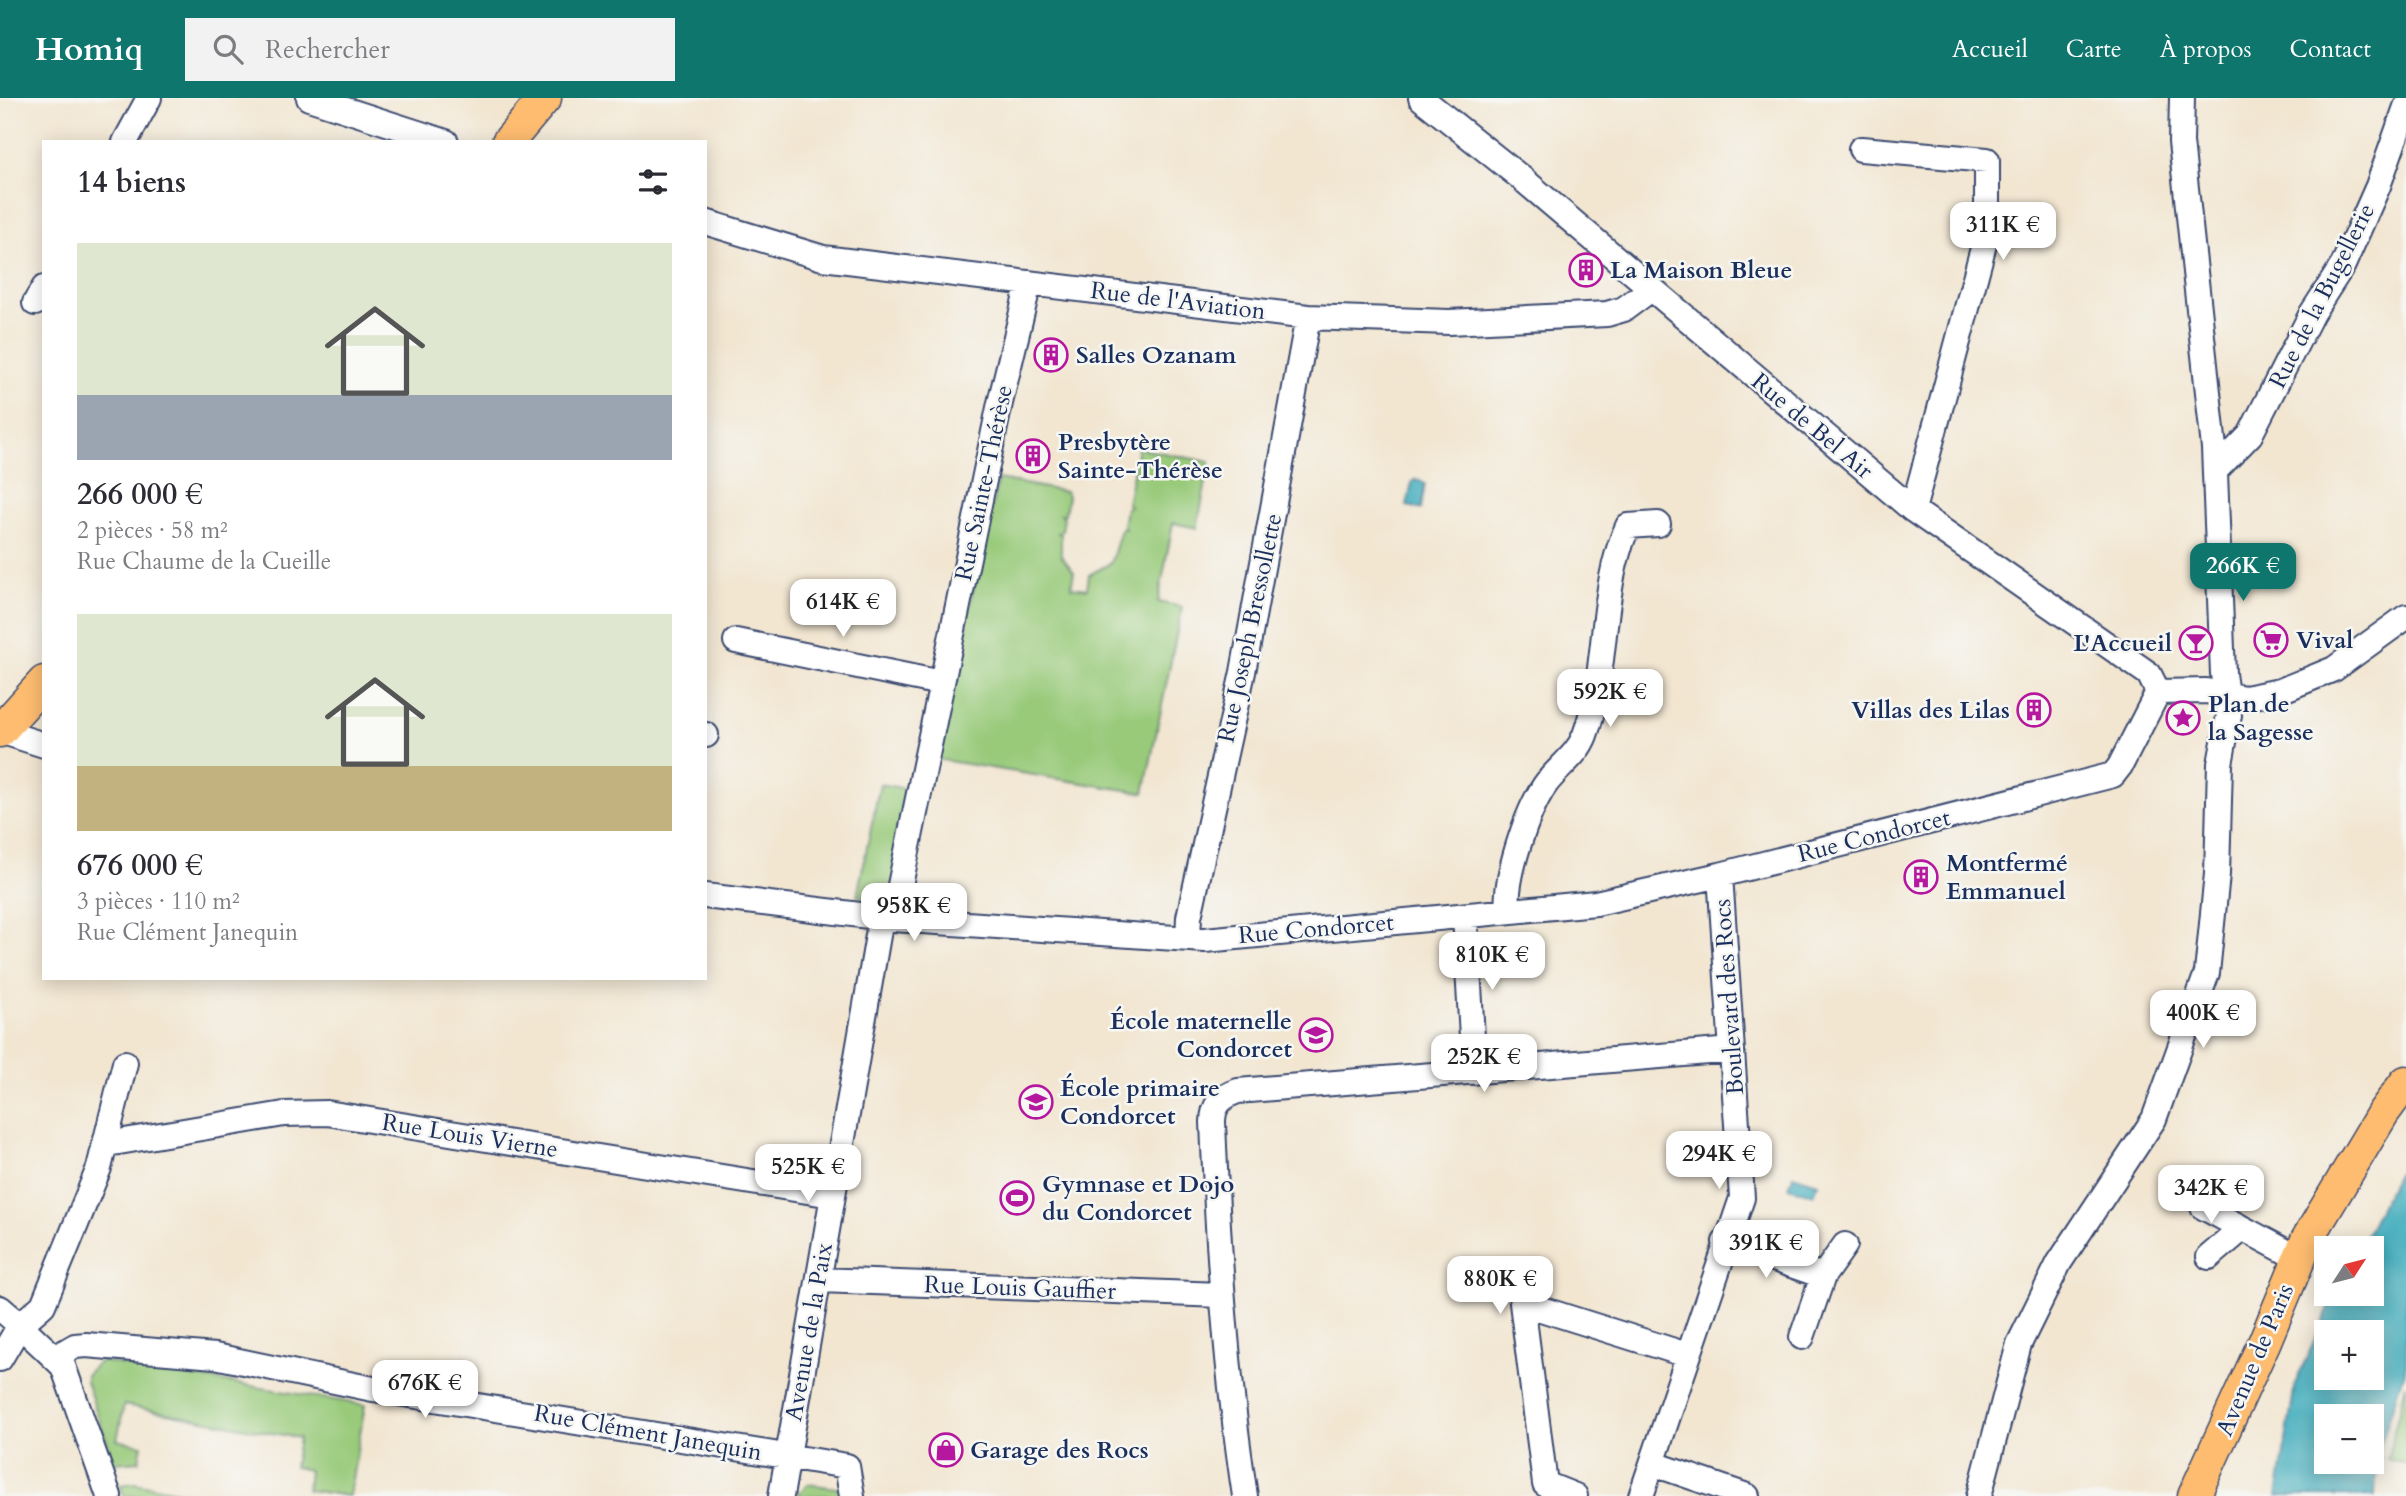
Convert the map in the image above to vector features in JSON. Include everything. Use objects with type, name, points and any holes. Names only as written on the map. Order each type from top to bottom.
[{"type":"main road","points":[[510,140],[545,98]]},
{"type":"main road","points":[[13,740],[42,686]]},
{"type":"main road","points":[[13,740],[42,711]]},
{"type":"main road","name":"Avenue de Paris","points":[[2194,1496],[2264,1343],[2298,1258],[2382,1113],[2406,1082]]},
{"type":"street","points":[[126,140],[149,98]]},
{"type":"street","points":[[309,98],[440,140]]},
{"type":"street","name":"Rue de Bel Air","points":[[1421,98],[1528,183],[1913,510],[2153,683]]},
{"type":"street","points":[[1979,1496],[2019,1344],[2059,1263],[2154,1119],[2207,973],[2217,874],[2220,764],[2227,738],[2229,696],[2223,674],[2215,471],[2182,142],[2182,98]]},
{"type":"street","name":"Rue de la Bugellerie","points":[[2215,471],[2250,435],[2312,313],[2343,265],[2378,186],[2406,107]]},
{"type":"street","points":[[1861,149],[1987,160],[1987,233],[1913,510]]},
{"type":"street","name":"Rue de l'Aviation","points":[[707,223],[824,258],[1308,317],[1449,322],[1607,314],[1624,309],[1651,289]]},
{"type":"street","name":"Rue Sainte-Thérèse","points":[[887,918],[1029,284]]},
{"type":"street","name":"Rue Joseph Bressollette","points":[[1188,939],[1189,917],[1279,484],[1308,317]]},
{"type":"street","points":[[1508,911],[1507,901],[1514,869],[1532,807],[1547,782],[1573,756],[1585,736],[1601,664],[1618,547],[1628,526],[1658,524]]},
{"type":"street","points":[[2153,683],[2245,698],[2280,691],[2334,669],[2406,617]]},
{"type":"street","points":[[736,640],[941,683]]},
{"type":"street","name":"Rue Condorcet","points":[[707,896],[887,918],[1205,940],[1596,903],[2113,775],[2120,766],[2153,683]]},
{"type":"street","name":"Boulevard des Rocs","points":[[1642,1496],[1687,1355],[1742,1198],[1720,874]]},
{"type":"street","points":[[1465,916],[1474,1072]]},
{"type":"street","name":"Avenue de la Paix","points":[[781,1496],[832,1195],[887,918]]},
{"type":"street","points":[[1245,1496],[1234,1424],[1222,1295],[1213,1122],[1216,1105],[1222,1098],[1238,1091],[1732,1050]]},
{"type":"street","points":[[0,1359],[20,1325],[43,1305],[107,1144],[125,1063]]},
{"type":"street","name":"Rue Louis Vierne","points":[[107,1144],[284,1114],[316,1112],[832,1195]]},
{"type":"street","points":[[2203,1207],[2298,1258]]},
{"type":"street","points":[[2209,1257],[2243,1227]]},
{"type":"street","points":[[1725,1242],[1823,1276]]},
{"type":"street","points":[[1802,1337],[1823,1276],[1845,1245]]},
{"type":"street","name":"Rue Louis Gauffier","points":[[819,1280],[1222,1295]]},
{"type":"street","points":[[1575,1496],[1545,1484],[1522,1303],[1687,1355]]},
{"type":"street","points":[[0,1308],[56,1357],[68,1378],[109,1496]]},
{"type":"street","name":"Rue Clément Janequin","points":[[56,1357],[75,1346],[86,1345],[215,1356],[373,1389],[787,1457]]},
{"type":"street","name":"Avenue de la Paix","points":[[787,1457],[847,1466],[852,1496]]},
{"type":"street","points":[[1654,1464],[1748,1489]]},
{"type":"green space","points":[[1138,448],[1210,462],[1197,528],[1173,523],[1158,602],[1182,607],[1144,793],[935,759],[998,479],[1066,492],[1068,496],[1065,514],[1061,514],[1064,517],[1062,531],[1058,533],[1061,534],[1061,556],[1074,572],[1071,587],[1087,589],[1089,575],[1111,563],[1121,529],[1125,529],[1123,526],[1126,508],[1130,506],[1127,504]]},
{"type":"green space","points":[[880,784],[912,790],[891,902],[857,896]]},
{"type":"green space","points":[[100,1361],[365,1405],[349,1496],[307,1490],[309,1470],[294,1467],[299,1438],[124,1405],[117,1440],[142,1445],[139,1461],[114,1463],[86,1381],[86,1375]]},
{"type":"green space","points":[[2406,1384],[2406,1464],[2387,1459]]},
{"type":"green space","points":[[134,1483],[203,1496],[124,1496],[120,1485]]},
{"type":"green space","points":[[808,1484],[844,1489],[842,1496],[796,1496]]},
{"type":"water","points":[[1416,479],[1425,484],[1421,509],[1407,506],[1412,482]]},
{"type":"water","points":[[2406,1164],[2406,1365],[2384,1434],[2384,1404],[2314,1404],[2314,1474],[2376,1474],[2375,1496],[2277,1496],[2295,1384],[2314,1342],[2314,1390],[2384,1390],[2384,1320],[2324,1320],[2330,1306],[2384,1306],[2384,1236],[2365,1236],[2397,1174]]},
{"type":"water","points":[[1793,1175],[1818,1183],[1814,1195],[1789,1187]]},
{"type":"place","name":"La Maison Bleue","points":[[1586,270]]},
{"type":"place","name":"Salles Ozanam","points":[[1051,355]]},
{"type":"place","name":"Presbytère Sainte-Thérèse","points":[[1033,456]]},
{"type":"place","name":"Vival","points":[[2271,640]]},
{"type":"place","name":"L'Accueil","points":[[2196,643]]},
{"type":"place","name":"Villas des Lilas","points":[[2034,710]]},
{"type":"place","name":"Plan de la Sagesse","points":[[2183,718]]},
{"type":"place","name":"Montfermé Emmanuel","points":[[1921,877]]},
{"type":"place","name":"École maternelle Condorcet","points":[[1316,1035]]},
{"type":"place","name":"École primaire Condorcet","points":[[1036,1102]]},
{"type":"place","name":"Gymnase et Dojo du Condorcet","points":[[1017,1198]]},
{"type":"place","name":"Garage des Rocs","points":[[946,1450]]}]
